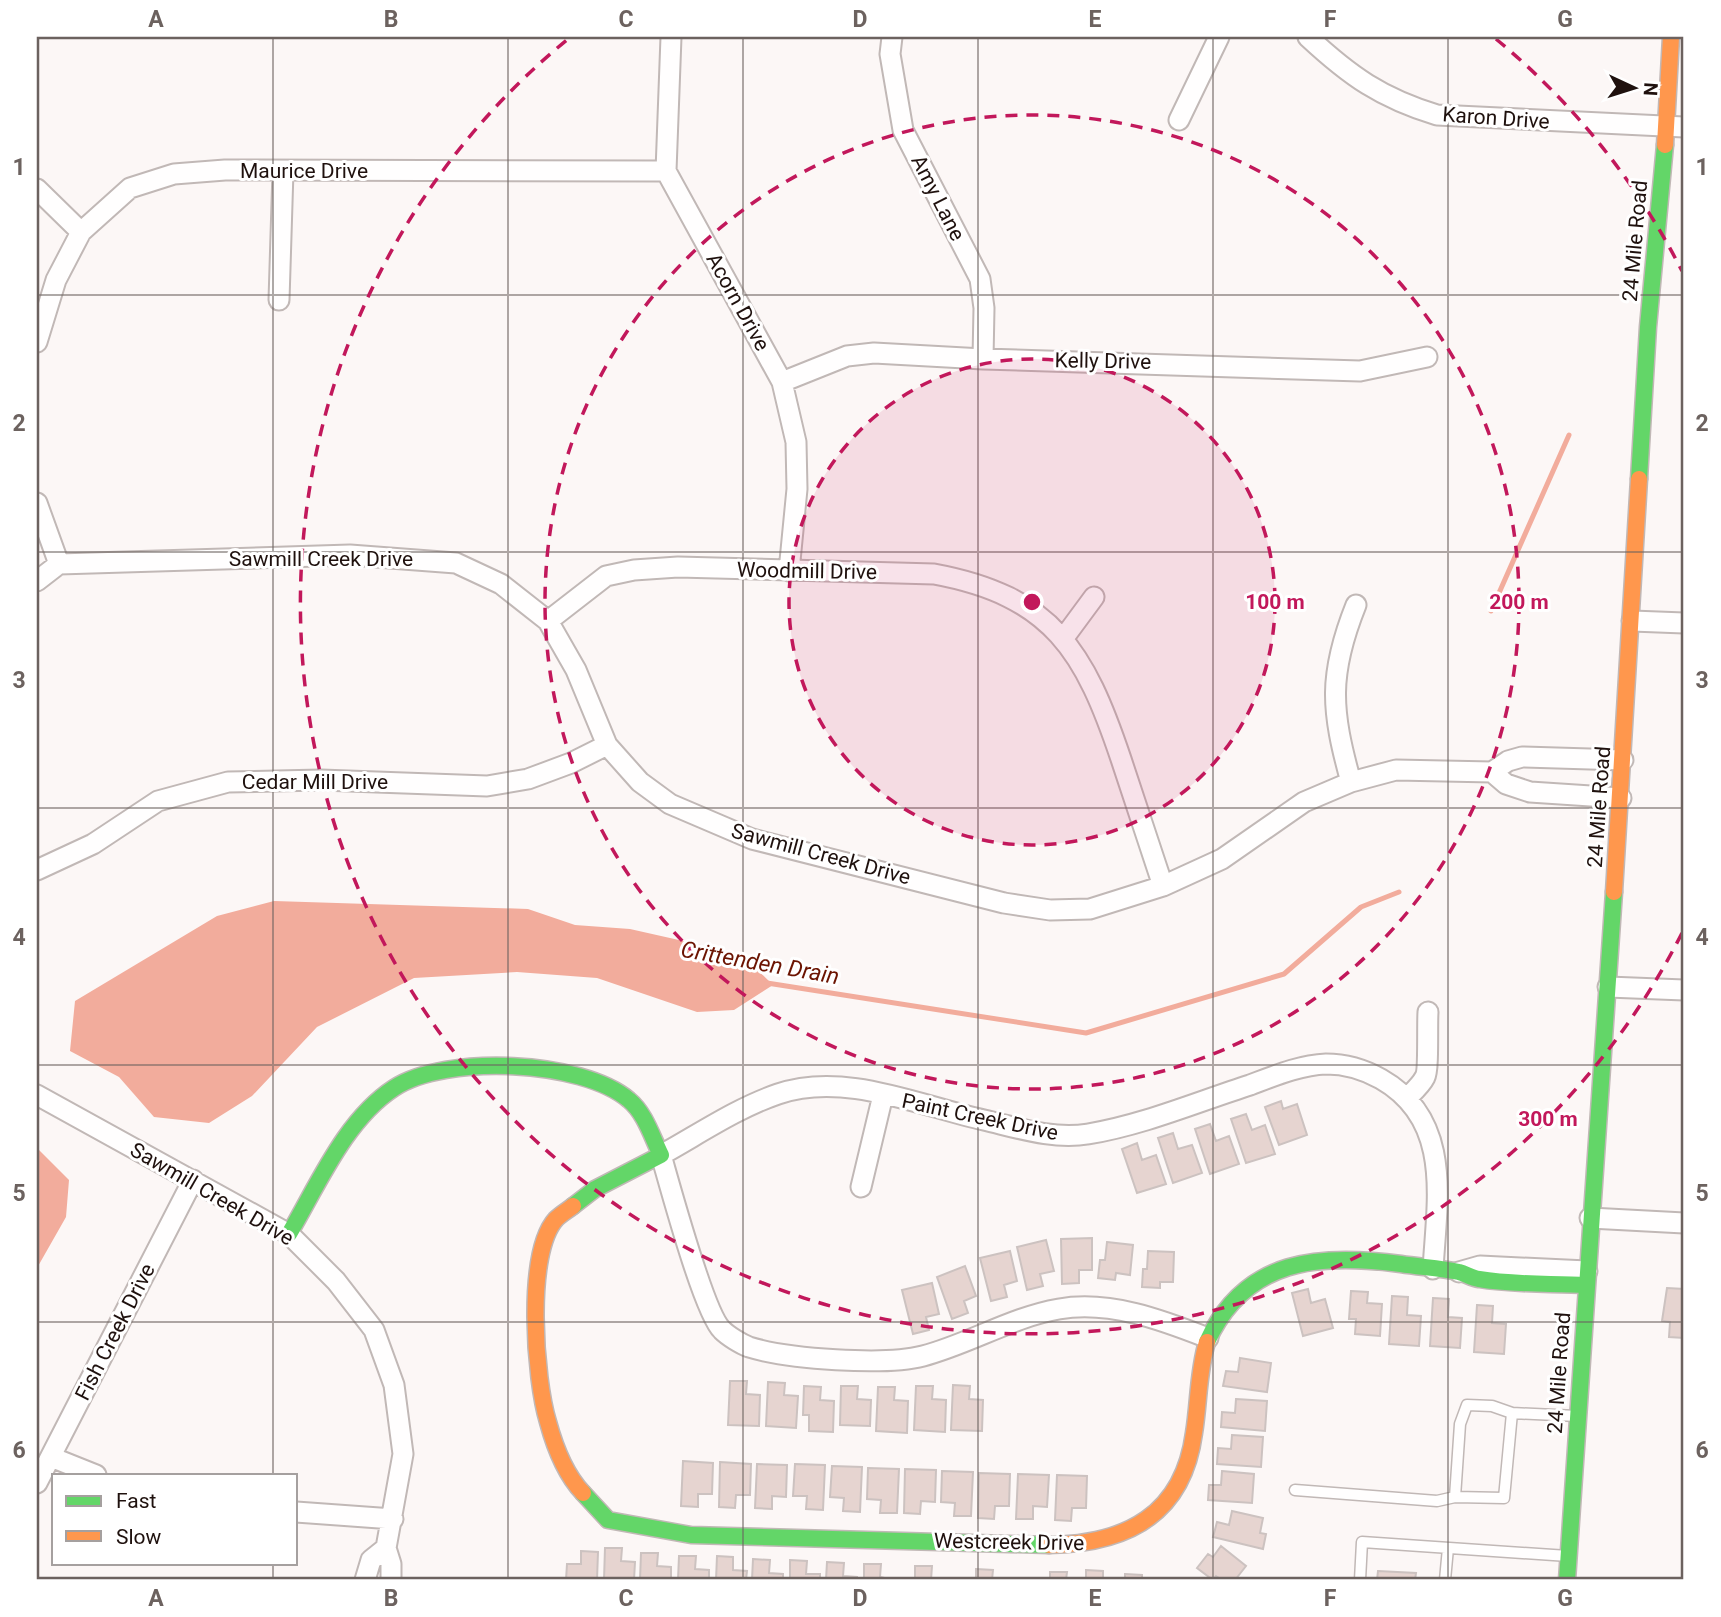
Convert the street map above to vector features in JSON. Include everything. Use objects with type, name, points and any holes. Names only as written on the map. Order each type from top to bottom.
[{"type":"street","points":[[666,171],[671,37]]},
{"type":"street","name":"Amy Lane","points":[[892,37],[890,54],[903,130],[980,279],[984,308],[983,359]]},
{"type":"street","points":[[1179,121],[1219,37]]},
{"type":"street","name":"Karon Drive","points":[[1308,37],[1360,82],[1399,104],[1437,115],[1675,127]]},
{"type":"street","name":"24 Mile Road","points":[[1567,1580],[1621,798],[1648,327],[1675,127],[1671,37]]},
{"type":"street","name":"Maurice Drive","points":[[37,342],[55,280],[81,232],[130,188],[174,174],[225,170],[666,171]]},
{"type":"street","name":"Acorn Drive","points":[[666,171],[782,382],[796,454],[797,489],[789,571]]},
{"type":"street","points":[[279,300],[283,172]]},
{"type":"street","points":[[37,188],[81,232]]},
{"type":"street","name":"Kelly Drive","points":[[782,382],[847,356],[874,353],[1360,371],[1427,357]]},
{"type":"street","points":[[37,503],[59,564],[37,581]]},
{"type":"street","name":"Sawmill Creek Drive","points":[[59,564],[351,555],[421,558],[456,563],[520,596],[548,621],[576,670],[607,745],[640,782],[670,804],[740,835],[1004,903],[1050,911],[1090,909],[1163,886],[1222,859],[1304,802],[1351,782],[1396,770],[1492,772],[1508,761],[1522,757],[1623,760]]},
{"type":"street","name":"Woodmill Drive","points":[[548,621],[607,576],[634,570],[678,567],[934,574],[974,581],[1038,615],[1063,639],[1084,665],[1100,696],[1163,886]]},
{"type":"street","points":[[1063,639],[1094,597]]},
{"type":"street","points":[[1351,782],[1336,728],[1334,703],[1342,639],[1356,605]]},
{"type":"street","points":[[1632,621],[1684,623]]},
{"type":"street","name":"Cedar Mill Drive","points":[[37,870],[93,844],[158,801],[228,782],[321,780],[487,786],[527,779],[571,763],[607,745]]},
{"type":"street","name":"Sawmill Creek Drive","points":[[1492,772],[1506,784],[1530,792],[1621,798]]},
{"type":"street","points":[[1608,987],[1684,990]]},
{"type":"street","points":[[1428,1012],[1426,1048],[1429,1065],[1426,1077],[1406,1098],[1421,1116],[1436,1152],[1438,1179],[1433,1269]]},
{"type":"street","points":[[289,1234],[363,1114],[397,1085],[434,1072],[471,1065],[559,1072],[601,1080],[629,1100],[661,1155],[680,1220],[720,1329],[748,1346],[801,1355],[877,1360],[922,1356],[1059,1309],[1115,1309],[1167,1322],[1208,1338]]},
{"type":"street","name":"Paint Creek Drive","points":[[661,1155],[779,1094],[838,1087],[883,1095],[1043,1134],[1065,1136],[1109,1130],[1315,1065],[1358,1069],[1381,1079],[1406,1098]]},
{"type":"street","points":[[861,1187],[883,1095]]},
{"type":"street","name":"Sawmill Creek Drive","points":[[43,1099],[289,1234],[336,1280],[374,1330],[394,1385],[403,1454],[386,1548],[391,1564],[391,1580]]},
{"type":"street","name":"Westcreek Drive","points":[[661,1155],[595,1189],[555,1220],[541,1250],[535,1283],[536,1331],[547,1421],[569,1478],[608,1520],[691,1535],[1083,1545],[1120,1536],[1144,1524],[1170,1499],[1192,1447],[1201,1360],[1208,1338],[1223,1312],[1237,1297],[1266,1275],[1287,1266],[1335,1259],[1459,1272]]},
{"type":"street","name":"Fish Creek Drive","points":[[37,1483],[193,1180]]},
{"type":"street","points":[[1590,1218],[1684,1223]]},
{"type":"street","points":[[1459,1272],[1480,1265],[1515,1275],[1586,1278]]},
{"type":"street","points":[[51,1457],[94,1474]]},
{"type":"street","points":[[298,1512],[393,1520]]},
{"type":"street","name":"Sawmill Creek Drive","points":[[365,1580],[371,1560],[386,1548]]},
{"type":"lane","points":[[1455,1497],[1460,1424],[1467,1405],[1492,1406],[1512,1413],[1577,1416]]},
{"type":"lane","points":[[1294,1490],[1437,1501],[1455,1497],[1504,1498],[1512,1413]]},
{"type":"lane","points":[[1360,1580],[1362,1542],[1568,1556]]},
{"type":"lane","points":[[1445,1580],[1448,1548]]},
{"type":"shaded area","points":[[274,901],[528,909],[575,925],[630,929],[741,954],[773,985],[734,1010],[697,1012],[597,978],[517,972],[414,978],[317,1027],[252,1096],[209,1123],[154,1117],[119,1077],[70,1051],[75,1001],[217,916]]},
{"type":"shaded area","points":[[37,1148],[69,1180],[66,1217],[37,1268]]},
{"type":"building","points":[[1281,1101],[1283,1109],[1297,1104],[1307,1135],[1279,1145],[1265,1107]]},
{"type":"building","points":[[1246,1114],[1252,1130],[1265,1125],[1275,1154],[1246,1163],[1231,1119]]},
{"type":"building","points":[[1210,1124],[1216,1141],[1229,1136],[1239,1164],[1210,1174],[1195,1129]]},
{"type":"building","points":[[1173,1133],[1178,1149],[1192,1145],[1202,1173],[1173,1183],[1158,1138]]},
{"type":"building","points":[[1137,1143],[1142,1160],[1156,1155],[1166,1184],[1137,1193],[1122,1149]]},
{"type":"building","points":[[1092,1238],[1092,1270],[1079,1270],[1079,1283],[1062,1284],[1061,1239]]},
{"type":"building","points":[[1046,1240],[1054,1271],[1040,1274],[1043,1286],[1027,1290],[1017,1247]]},
{"type":"building","points":[[1107,1242],[1133,1245],[1130,1275],[1116,1273],[1115,1280],[1098,1278],[1100,1260],[1105,1260]]},
{"type":"building","points":[[1010,1251],[1017,1281],[1004,1285],[1007,1297],[991,1301],[980,1258]]},
{"type":"building","points":[[1148,1251],[1174,1252],[1173,1282],[1160,1282],[1160,1288],[1142,1287]]},
{"type":"building","points":[[965,1266],[976,1296],[964,1301],[968,1313],[952,1319],[937,1277]]},
{"type":"building","points":[[932,1283],[939,1314],[926,1317],[929,1330],[913,1334],[902,1290]]},
{"type":"building","points":[[1667,1288],[1684,1289],[1684,1338],[1669,1337],[1670,1322],[1662,1321]]},
{"type":"building","points":[[1308,1289],[1311,1303],[1325,1299],[1333,1328],[1303,1336],[1292,1293]]},
{"type":"building","points":[[1351,1291],[1368,1292],[1367,1303],[1382,1304],[1380,1336],[1355,1334],[1356,1319],[1349,1319]]},
{"type":"building","points":[[1392,1296],[1408,1297],[1407,1315],[1421,1316],[1419,1346],[1389,1344]]},
{"type":"building","points":[[1433,1298],[1449,1299],[1448,1317],[1462,1318],[1460,1348],[1430,1346]]},
{"type":"building","points":[[1477,1305],[1493,1306],[1492,1323],[1506,1324],[1504,1354],[1474,1352]]},
{"type":"building","points":[[1240,1358],[1271,1363],[1267,1392],[1223,1386],[1226,1371],[1238,1372]]},
{"type":"building","points":[[730,1381],[747,1381],[746,1394],[760,1395],[759,1426],[728,1425]]},
{"type":"building","points":[[768,1382],[785,1383],[784,1395],[798,1396],[796,1428],[766,1426]]},
{"type":"building","points":[[953,1385],[970,1386],[969,1399],[983,1400],[982,1431],[951,1430]]},
{"type":"building","points":[[804,1386],[821,1387],[820,1400],[834,1401],[833,1432],[809,1431],[809,1415],[803,1415]]},
{"type":"building","points":[[841,1386],[858,1386],[857,1399],[871,1400],[870,1426],[840,1425]]},
{"type":"building","points":[[916,1386],[933,1386],[932,1399],[946,1400],[945,1432],[914,1430]]},
{"type":"building","points":[[878,1387],[895,1387],[894,1400],[908,1401],[907,1433],[876,1431]]},
{"type":"building","points":[[1236,1399],[1267,1401],[1265,1431],[1221,1427],[1222,1412],[1235,1413]]},
{"type":"building","points":[[1232,1435],[1263,1437],[1261,1467],[1217,1464],[1218,1448],[1231,1449]]},
{"type":"building","points":[[683,1461],[713,1463],[712,1494],[698,1494],[698,1507],[681,1506]]},
{"type":"building","points":[[720,1462],[751,1464],[750,1495],[736,1495],[735,1508],[719,1507]]},
{"type":"building","points":[[757,1464],[787,1465],[786,1497],[772,1496],[772,1509],[755,1508]]},
{"type":"building","points":[[795,1464],[825,1465],[823,1510],[806,1509],[807,1496],[793,1496]]},
{"type":"building","points":[[832,1466],[862,1467],[860,1512],[843,1511],[844,1498],[830,1497]]},
{"type":"building","points":[[868,1468],[899,1469],[897,1513],[880,1513],[881,1500],[867,1499]]},
{"type":"building","points":[[905,1469],[936,1470],[935,1502],[921,1501],[920,1514],[904,1513]]},
{"type":"building","points":[[942,1471],[973,1472],[971,1516],[954,1516],[955,1503],[941,1502]]},
{"type":"building","points":[[1222,1471],[1254,1474],[1252,1503],[1208,1500],[1209,1485],[1221,1485]]},
{"type":"building","points":[[979,1473],[1010,1474],[1009,1506],[995,1506],[994,1519],[978,1518]]},
{"type":"building","points":[[1018,1474],[1049,1475],[1047,1507],[1033,1506],[1033,1519],[1016,1519]]},
{"type":"building","points":[[1057,1475],[1087,1476],[1086,1508],[1072,1508],[1071,1521],[1055,1520]]},
{"type":"building","points":[[1232,1511],[1263,1518],[1260,1533],[1266,1534],[1263,1549],[1213,1537],[1217,1522],[1229,1525]]},
{"type":"building","points":[[1221,1546],[1246,1566],[1235,1580],[1222,1580],[1216,1576],[1213,1580],[1197,1568],[1208,1554],[1213,1557]]},
{"type":"building","points":[[605,1548],[622,1548],[621,1561],[635,1562],[634,1580],[604,1580]]},
{"type":"building","points":[[581,1551],[598,1552],[597,1580],[566,1580],[567,1564],[581,1564]]},
{"type":"building","points":[[641,1553],[658,1553],[657,1566],[671,1567],[671,1580],[640,1580]]},
{"type":"building","points":[[679,1556],[696,1556],[695,1569],[709,1570],[709,1580],[678,1580]]},
{"type":"building","points":[[717,1556],[733,1557],[733,1570],[747,1571],[746,1580],[716,1580]]},
{"type":"building","points":[[753,1559],[770,1560],[769,1573],[783,1574],[783,1580],[752,1580]]},
{"type":"building","points":[[790,1560],[807,1561],[806,1574],[820,1574],[820,1580],[790,1580]]},
{"type":"building","points":[[827,1562],[844,1563],[843,1576],[857,1577],[857,1580],[826,1580]]},
{"type":"building","points":[[864,1564],[881,1564],[880,1577],[894,1580],[864,1580]]},
{"type":"building","points":[[915,1566],[932,1566],[931,1580],[901,1580],[915,1579]]},
{"type":"building","points":[[976,1569],[993,1570],[992,1580],[976,1580]]},
{"type":"building","points":[[1086,1570],[1103,1571],[1103,1580],[1086,1580]]},
{"type":"building","points":[[1378,1571],[1416,1573],[1415,1580],[1377,1580]]},
{"type":"building","points":[[1050,1572],[1067,1572],[1066,1580],[1050,1580]]},
{"type":"building","points":[[1125,1574],[1142,1575],[1142,1580],[1125,1580]]},
{"type":"waterway","name":"Crittenden Drain","points":[[1491,611],[1569,435]]},
{"type":"waterway","name":"Crittenden Drain","points":[[767,983],[1086,1033],[1284,974],[1361,907],[1399,892]]},
{"type":"traffic: fast","points":[[1639,479],[1648,327],[1665,145]]},
{"type":"traffic: fast","points":[[1567,1580],[1614,892]]},
{"type":"traffic: fast","points":[[289,1234],[347,1135],[377,1101],[394,1088],[417,1077],[479,1066],[513,1066],[580,1076],[608,1087],[635,1105],[661,1155],[595,1189],[573,1206]]},
{"type":"traffic: fast","points":[[1207,1342],[1223,1314],[1242,1293],[1264,1278],[1288,1267],[1314,1262],[1371,1261],[1452,1271],[1492,1281],[1586,1285]]},
{"type":"traffic: fast","points":[[583,1493],[608,1520],[691,1535],[1049,1545]]},
{"type":"traffic: slow","points":[[1665,145],[1671,37]]},
{"type":"traffic: slow","points":[[1614,892],[1639,479]]},
{"type":"traffic: slow","points":[[573,1206],[556,1219],[546,1236],[540,1259],[536,1287],[537,1348],[543,1403],[554,1441],[571,1478],[583,1493]]},
{"type":"traffic: slow","points":[[1049,1545],[1103,1539],[1126,1531],[1164,1504],[1178,1485],[1188,1461],[1207,1342]]}]
